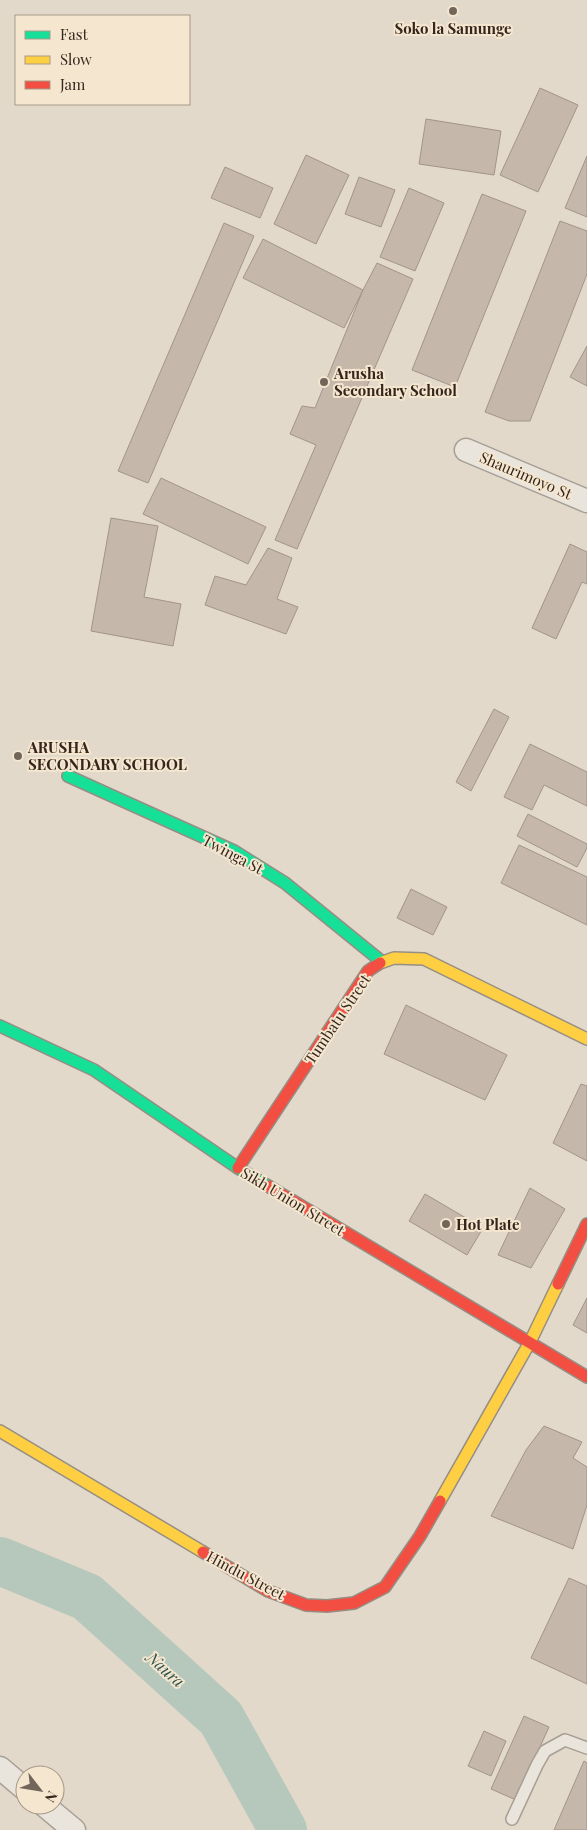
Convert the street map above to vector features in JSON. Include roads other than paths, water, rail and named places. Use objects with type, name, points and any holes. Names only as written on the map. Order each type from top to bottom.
[{"type":"street","name":"Shaurimoyo St","points":[[466,450],[587,500]]},
{"type":"street","name":"Twinga St","points":[[68,776],[234,851],[285,883],[380,961]]},
{"type":"street","name":"Tumbatu Street","points":[[238,1168],[368,971],[380,961],[402,957],[424,959],[587,1039]]},
{"type":"street","name":"Sikh Union Street","points":[[0,1026],[94,1070],[238,1168],[587,1377]]},
{"type":"street","name":"Hindu Street","points":[[0,1431],[268,1591],[306,1605],[327,1606],[354,1603],[385,1587],[420,1536],[530,1342],[587,1224]]},
{"type":"street","points":[[0,1768],[15,1781]]},
{"type":"street","points":[[56,1815],[74,1830]]},
{"type":"lane","points":[[512,1819],[537,1764],[545,1751],[565,1740],[587,1748]]},
{"type":"waterway","name":"Naura","points":[[0,1561],[87,1597],[221,1718],[283,1830]]},
{"type":"place","name":"Soko la Samunge","points":[[453,11]]},
{"type":"place","name":"Arusha Secondary School","points":[[324,382]]},
{"type":"place","name":"ARUSHA SECONDARY SCHOOL","points":[[18,756]]},
{"type":"place","name":"Hot Plate","points":[[446,1224]]}]
